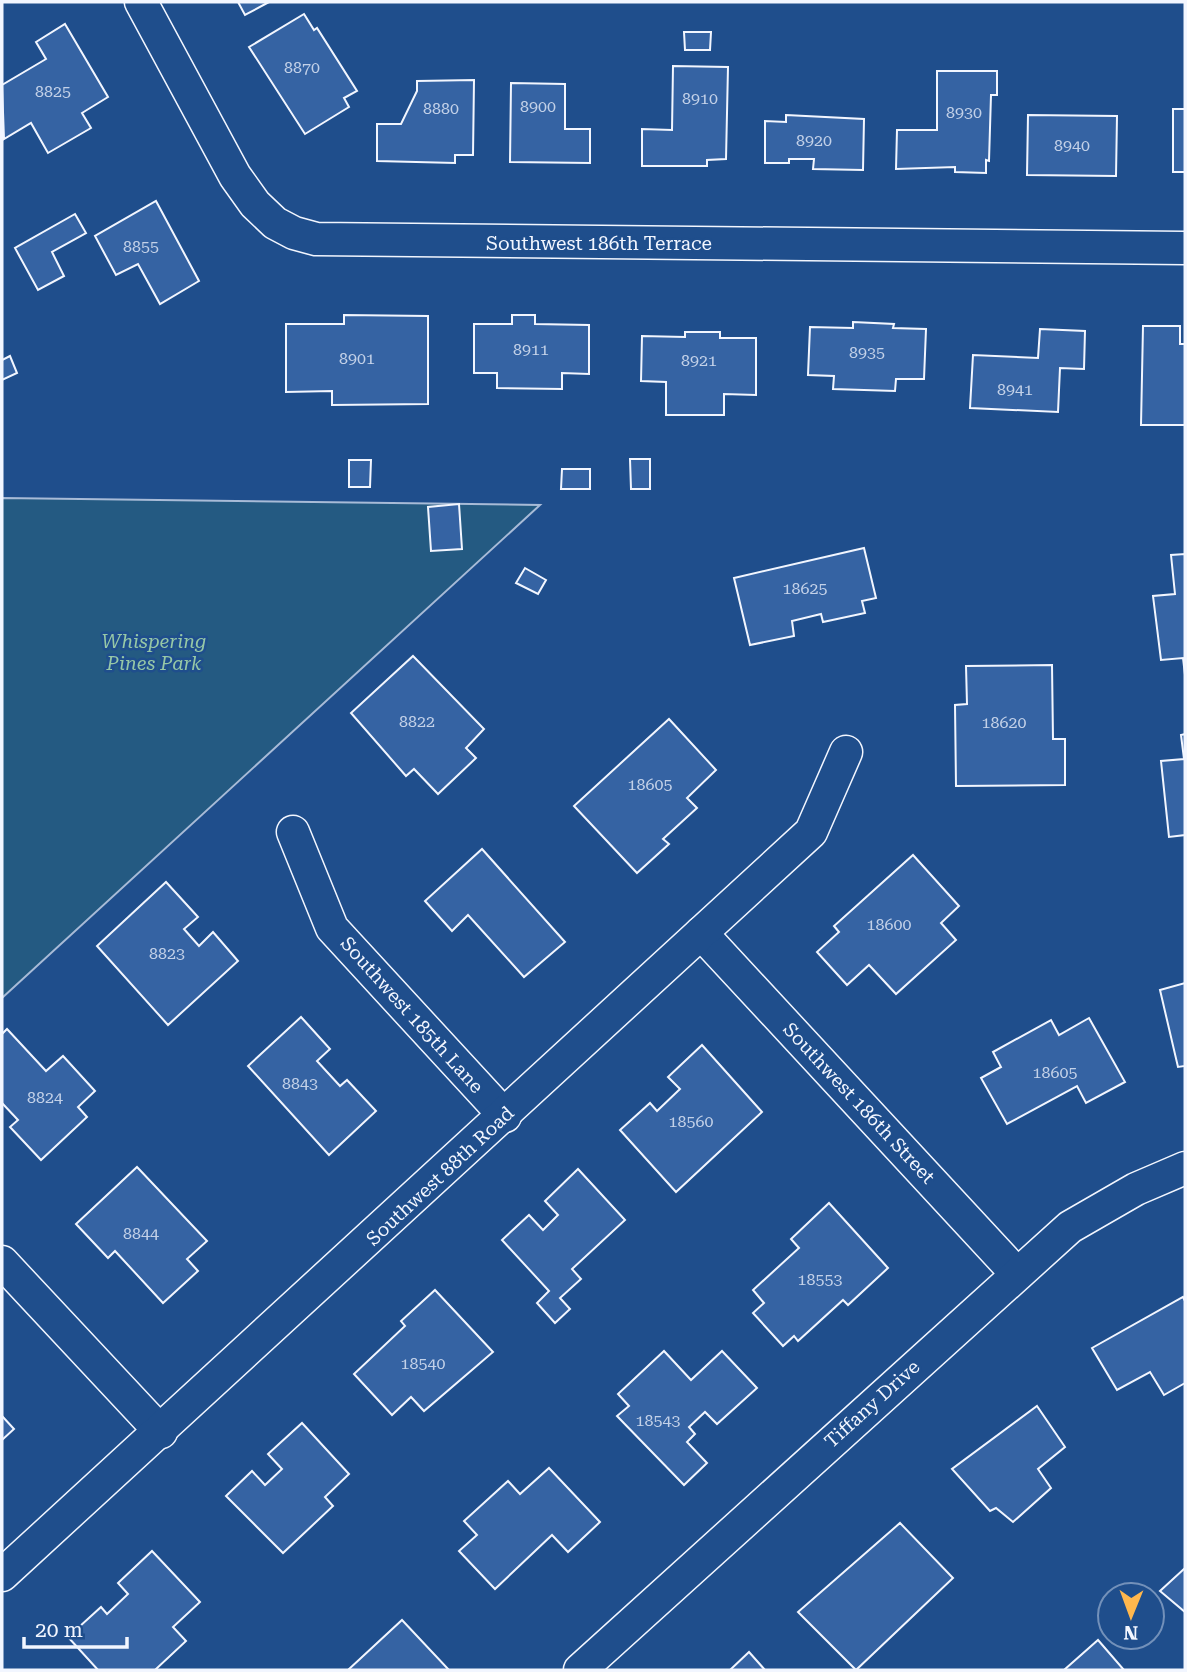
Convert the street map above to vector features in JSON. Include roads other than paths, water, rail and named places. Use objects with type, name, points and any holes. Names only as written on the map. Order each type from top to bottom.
[{"type":"street","name":"Southwest 186th Terrace","points":[[141,2],[235,176],[255,204],[275,223],[293,233],[316,239],[1185,248]]},
{"type":"street","name":"Southwest 88th Road","points":[[2,1575],[161,1432],[811,832],[846,752]]},
{"type":"street","name":"Southwest 185th Lane","points":[[293,832],[332,928],[505,1116]]},
{"type":"street","name":"Southwest 186th Street","points":[[701,933],[1017,1274]]},
{"type":"street","name":"Tiffany Drive","points":[[580,1670],[1070,1227],[1136,1189],[1185,1168]]},
{"type":"street","points":[[2,1262],[161,1432]]},
{"type":"park label","name":"Whispering Pines Park","points":[[154,652]]}]
